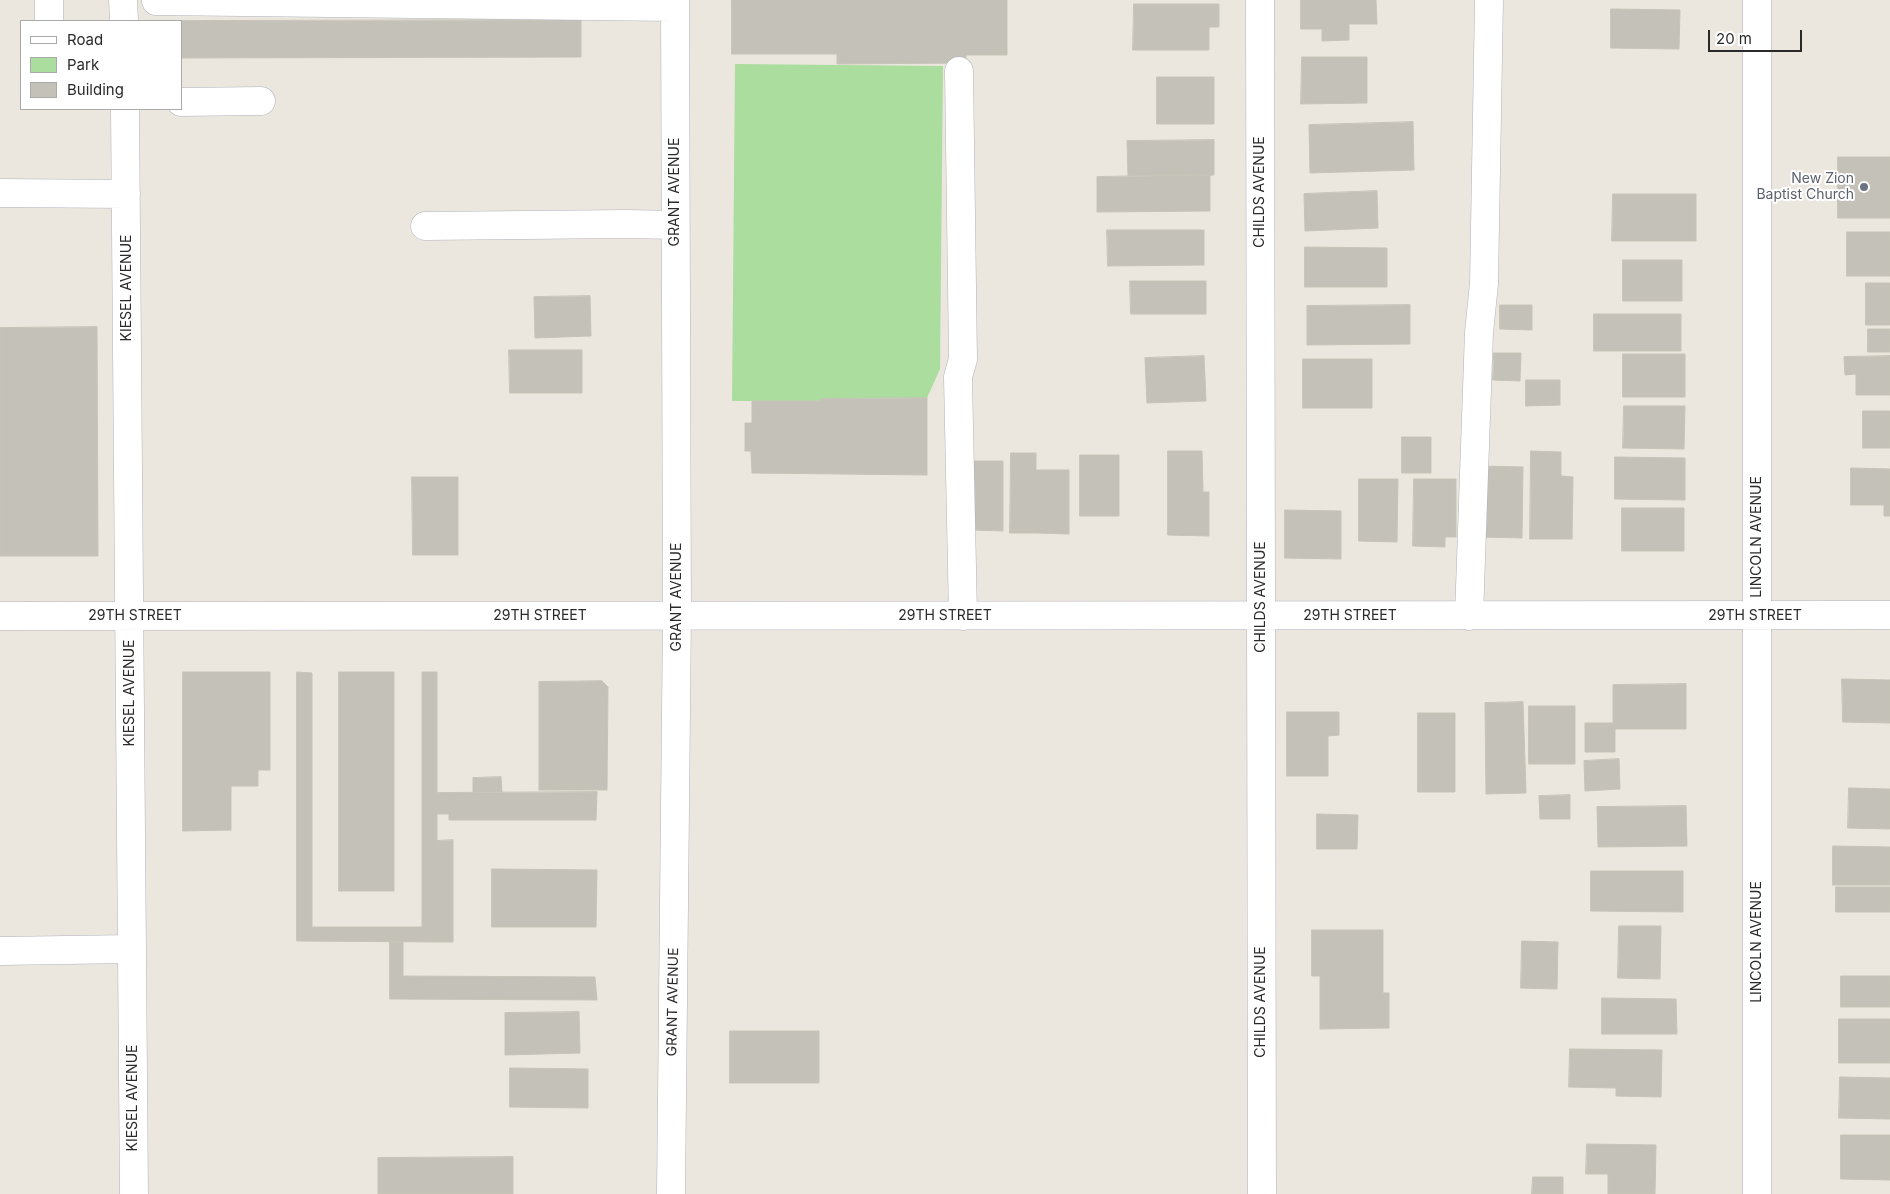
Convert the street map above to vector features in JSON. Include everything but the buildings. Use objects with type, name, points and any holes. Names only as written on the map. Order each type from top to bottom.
[{"type":"street","points":[[49,0],[49,20]]},
{"type":"street","points":[[124,0],[124,20]]},
{"type":"street","name":"CHILDS AVENUE","points":[[1260,0],[1262,1194]]},
{"type":"street","points":[[1469,616],[1479,332],[1484,284],[1489,0]]},
{"type":"street","name":"LINCOLN AVENUE","points":[[1757,0],[1757,1194]]},
{"type":"street","points":[[156,1],[675,4]]},
{"type":"street","name":"GRANT AVENUE","points":[[671,1194],[678,616],[675,4]]},
{"type":"street","points":[[959,71],[963,360],[958,377],[963,616]]},
{"type":"street","points":[[182,102],[261,100]]},
{"type":"street","name":"KIESEL AVENUE","points":[[125,110],[134,1194]]},
{"type":"street","points":[[0,193],[126,194]]},
{"type":"street","points":[[425,226],[675,225]]},
{"type":"street","name":"29TH STREET","points":[[0,616],[1890,615]]},
{"type":"street","points":[[0,951],[132,949]]},
{"type":"green space","points":[[735,64],[943,66],[940,369],[927,398],[732,401]]},
{"type":"place","name":"New Zion Baptist Church","points":[[1864,187]]}]
